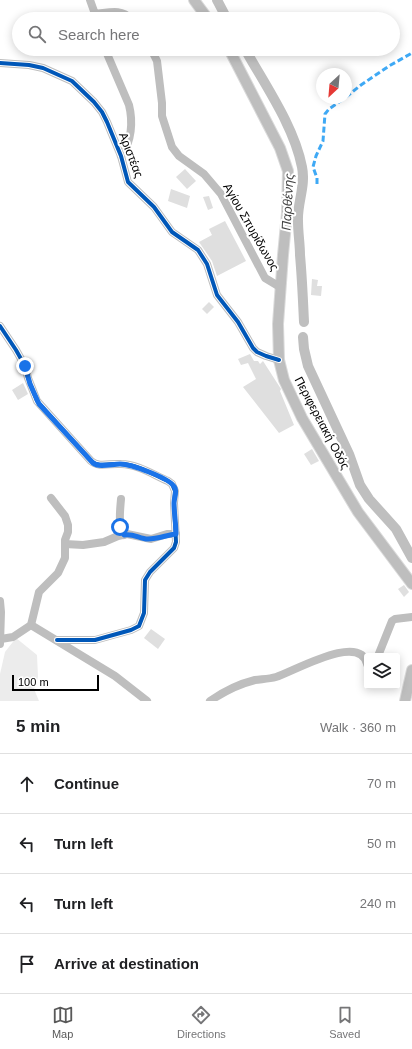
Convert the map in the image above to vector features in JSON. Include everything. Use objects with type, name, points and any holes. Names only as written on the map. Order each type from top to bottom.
[{"type":"main road","points":[[194,0],[203,12]]},
{"type":"main road","name":"Περιφερειακή Οδός","points":[[233,56],[280,148],[288,171],[287,213],[278,324],[279,360],[284,380],[293,402],[358,512],[412,584]]},
{"type":"main road","points":[[405,701],[412,670]]},
{"type":"street","points":[[90,0],[94,12]]},
{"type":"street","points":[[108,56],[129,105],[131,115],[131,127],[128,141],[121,156]]},
{"type":"street","name":"Αγίου Σπυρίδωνος","points":[[154,56],[157,61],[162,114],[172,147],[179,156],[204,174],[221,194],[265,278],[280,287]]},
{"type":"street","name":"Αριστέας","points":[[0,63],[43,68],[72,81],[91,98],[102,112],[107,122],[121,156],[127,180],[130,185],[154,207],[172,232],[193,246],[204,257],[217,295],[238,322],[252,348],[257,352],[279,360]]},
{"type":"street","points":[[0,326],[23,362],[37,400],[93,463],[97,465],[122,464],[132,466],[168,481],[172,484],[175,491],[174,503],[176,542],[174,548],[150,572],[145,580],[143,617],[141,622],[136,628],[95,640],[57,640]]},
{"type":"street","points":[[0,601],[0,641],[13,637],[31,625],[39,592],[58,573],[64,562],[66,555],[65,538],[68,529],[67,521],[51,498]]},
{"type":"street","points":[[121,499],[119,520],[120,527],[124,535]]},
{"type":"street","points":[[65,544],[83,545],[104,542],[131,534],[151,539],[167,534],[176,534]]},
{"type":"street","points":[[379,653],[392,621],[395,619],[412,617]]},
{"type":"street","points":[[31,625],[115,676],[147,701]]},
{"type":"street","points":[[210,701],[226,691],[248,682],[276,677],[330,655],[353,652],[364,657]]},
{"type":"shaded area","points":[[16,638],[37,655],[38,677],[34,689],[39,701],[0,701],[0,674],[5,652]]},
{"type":"building","points":[[185,169],[196,181],[187,189],[176,177]]},
{"type":"building","points":[[171,189],[190,196],[187,208],[168,201]]},
{"type":"building","points":[[209,196],[213,208],[208,210],[203,197]]},
{"type":"building","points":[[225,221],[246,261],[217,276],[212,261],[199,242],[212,235],[209,229]]},
{"type":"building","points":[[312,279],[318,280],[317,286],[322,286],[321,296],[311,295]]},
{"type":"building","points":[[209,302],[214,307],[207,314],[202,309]]},
{"type":"building","points":[[250,354],[254,361],[258,361],[260,364],[263,361],[281,389],[280,391],[294,425],[279,433],[243,387],[256,379],[248,363],[241,365],[238,359]]},
{"type":"building","points":[[23,383],[28,394],[18,400],[12,390]]},
{"type":"building","points":[[312,449],[319,461],[311,465],[304,454]]},
{"type":"building","points":[[404,585],[409,592],[404,597],[398,589]]},
{"type":"building","points":[[151,629],[165,639],[158,649],[144,638]]},
{"type":"waterway","name":"Παρθένης","points":[[217,0],[223,12]]},
{"type":"waterway","name":"Παρθένης","points":[[249,56],[286,121],[293,136],[302,167],[303,181],[298,221],[304,322]]},
{"type":"waterway","name":"Παρθένης","points":[[303,337],[308,366],[349,454],[360,485],[369,499],[396,529],[412,558]]},
{"type":"marked path","points":[[352,92],[389,66],[412,53]]},
{"type":"marked path","points":[[317,184],[317,178],[313,167],[323,141],[325,114],[336,104]]},
{"type":"cycle path","points":[[0,63],[29,65],[43,68],[72,81],[94,102],[102,112],[107,122],[121,156],[128,182],[154,207],[172,232],[198,250],[207,264],[217,295],[238,322],[253,348],[257,352],[279,360]]},
{"type":"cycle path","points":[[0,326],[25,366],[37,401],[91,461],[105,465],[127,464],[139,468],[168,481],[172,484],[175,491],[174,503],[176,542],[174,548],[150,572],[145,580],[144,613],[139,626],[131,630],[95,640],[57,640]]},
{"type":"route","points":[[25,366],[30,384],[39,404],[95,465],[122,464],[132,466],[168,481],[175,488],[174,503],[176,534],[167,534],[159,538],[145,539],[131,534],[124,535],[120,527]]}]
